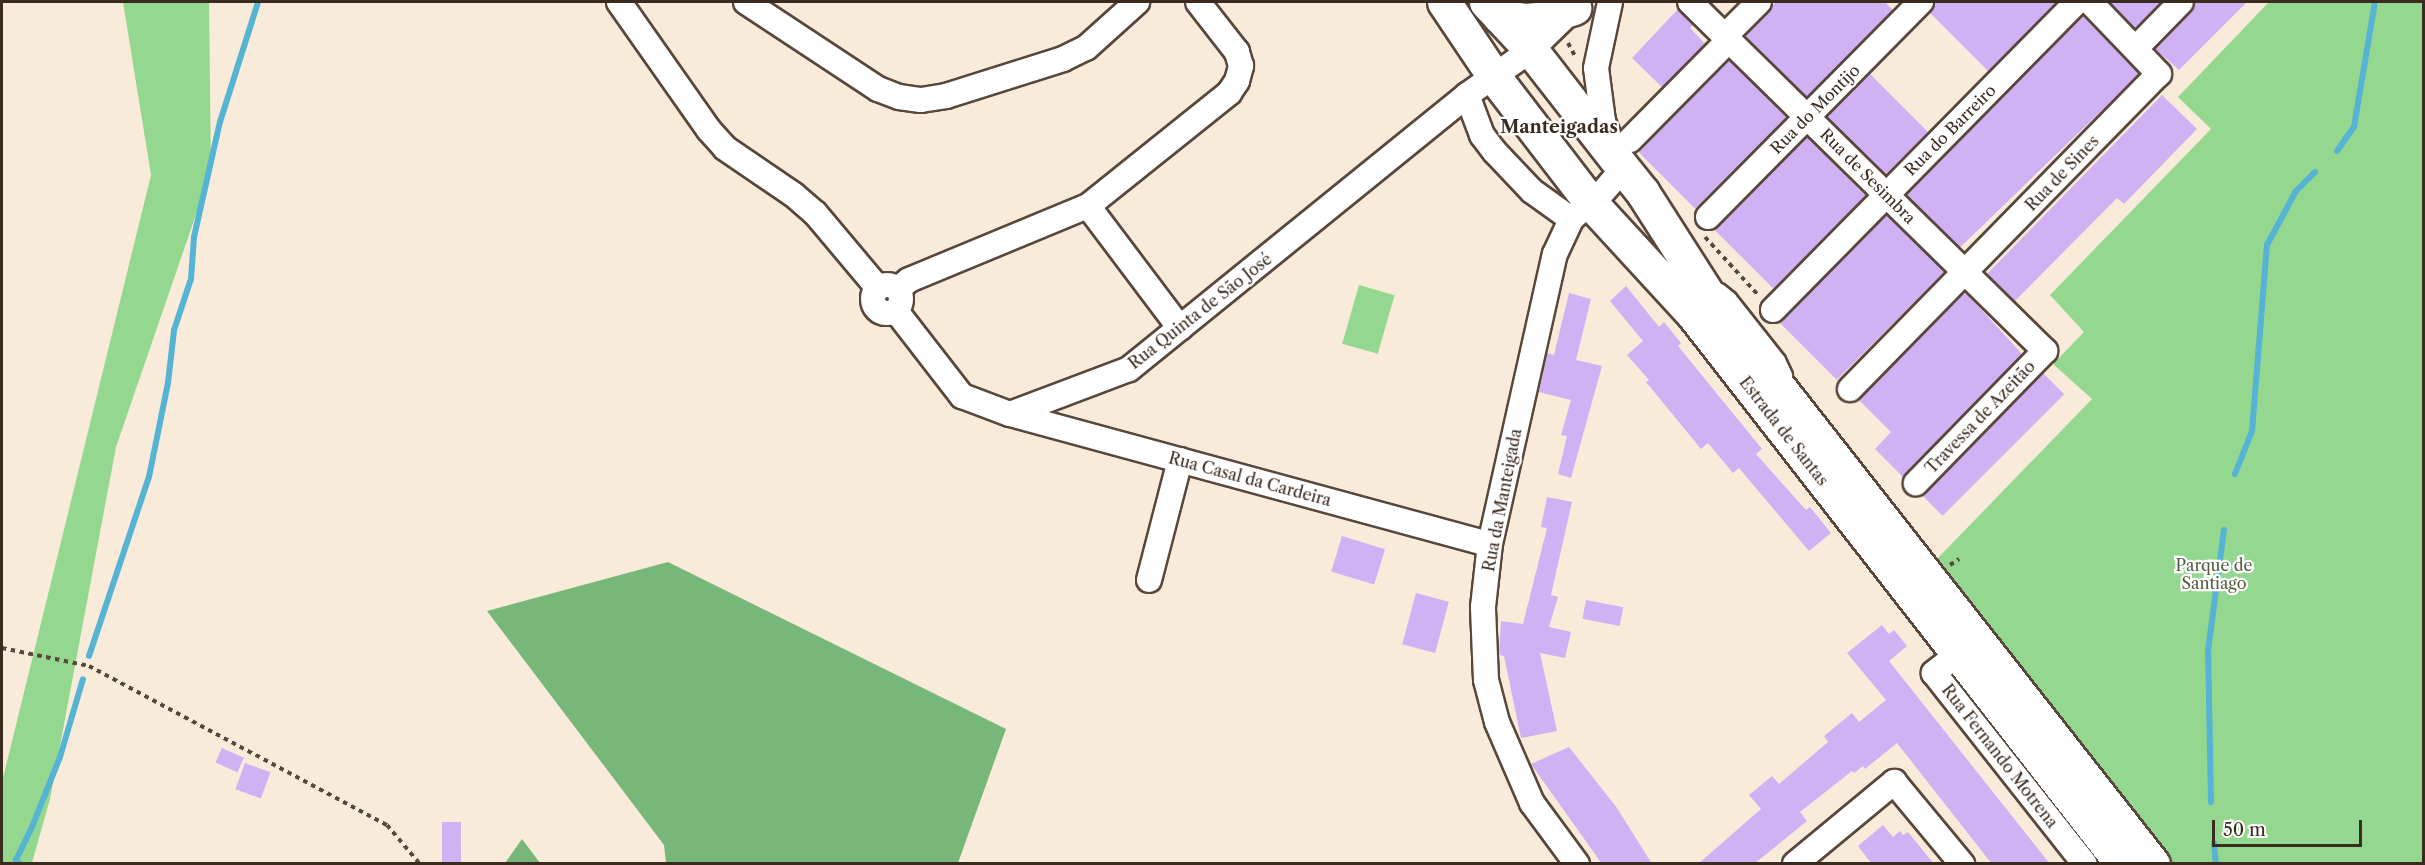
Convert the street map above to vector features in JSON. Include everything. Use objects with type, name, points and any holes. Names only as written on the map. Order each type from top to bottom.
[{"type":"main road","name":"Estrada de Santas","points":[[1444,2],[1581,210],[1693,314],[2122,864]]},
{"type":"main road","points":[[1492,8],[1524,20],[1538,19],[1577,5]]},
{"type":"main road","name":"Estrada de Santas","points":[[1492,8],[1625,152],[1648,201],[1716,307],[2153,864]]},
{"type":"street","points":[[746,2],[878,89],[899,97],[921,100],[946,96],[1063,59],[1086,48],[1137,2]]},
{"type":"street","points":[[890,296],[909,280],[1088,206],[1229,93],[1237,81],[1241,66],[1237,51],[1198,2]]},
{"type":"street","points":[[1610,2],[1596,68],[1604,121],[1625,152]]},
{"type":"street","name":"Rua de Sesimbra","points":[[1690,2],[2045,351]]},
{"type":"street","points":[[1467,95],[1482,135],[1532,191],[1581,210],[1612,184],[1625,152],[1759,2]]},
{"type":"street","name":"Rua do Montijo","points":[[1708,217],[1921,2]]},
{"type":"street","name":"Rua do Barreiro","points":[[1773,310],[2077,2]]},
{"type":"street","points":[[2090,2],[2136,48],[2181,2]]},
{"type":"street","points":[[627,4],[709,130],[725,148],[794,195],[815,213],[890,296],[962,396],[1010,414]]},
{"type":"street","name":"Rua Quinta de São José","points":[[1010,414],[1129,369],[1467,95],[1495,78],[1531,50],[1577,5]]},
{"type":"street","name":"Rua de Sines","points":[[1850,389],[2158,74],[2136,48]]},
{"type":"street","points":[[1088,206],[1180,328]]},
{"type":"street","name":"Rua da Manteigada","points":[[1576,864],[1532,803],[1497,722],[1486,680],[1483,607],[1490,544],[1555,254],[1581,210]]},
{"type":"street","name":"Travessa de Azeitão","points":[[1916,483],[2045,351]]},
{"type":"street","name":"Rua Casal da Cardeira","points":[[1010,414],[1490,544]]},
{"type":"street","points":[[1149,580],[1180,460]]},
{"type":"street","name":"Rua Fernando Motrena","points":[[1958,654],[1935,673],[2085,864]]},
{"type":"street","points":[[1795,864],[1894,782],[1962,864]]},
{"type":"path","points":[[2,648],[89,666],[387,825],[420,864]]},
{"type":"green space","points":[[123,2],[209,2],[211,171],[116,447],[50,799],[32,863],[2,863],[2,782],[151,175]]},
{"type":"green space","name":"Parque de Santiago","points":[[2269,2],[2423,2],[2423,863],[2172,863],[1937,559],[2092,399],[2053,364],[2084,332],[2050,295],[2211,129],[2178,97]]},
{"type":"green space","points":[[1359,285],[1395,295],[1378,354],[1342,344]]},
{"type":"green space","points":[[668,562],[1006,729],[958,863],[666,863],[664,845],[487,611]]},
{"type":"green space","points":[[522,839],[540,863],[505,863]]},
{"type":"building","points":[[1775,2],[1885,2],[1893,10],[1807,97],[1745,36],[1769,12]]},
{"type":"building","points":[[1935,2],[2057,2],[1988,71],[1930,13]]},
{"type":"building","points":[[2109,2],[2162,2],[2135,28]]},
{"type":"building","points":[[2195,2],[2247,2],[2179,70],[2155,49],[2191,12]]},
{"type":"building","points":[[1678,9],[1693,25],[1690,28],[1705,44],[1662,87],[1632,58]]},
{"type":"building","points":[[2083,16],[2139,74],[1959,249],[1902,190]]},
{"type":"building","points":[[1729,60],[1786,117],[1695,208],[1638,151]]},
{"type":"building","points":[[1870,74],[1928,132],[1885,175],[1827,117]]},
{"type":"building","points":[[2162,95],[2197,129],[2124,204],[2117,198],[2015,301],[1987,274]]},
{"type":"building","points":[[1807,137],[1866,196],[1773,288],[1714,230]]},
{"type":"building","points":[[1887,215],[1944,272],[1837,380],[1780,322]]},
{"type":"building","points":[[1626,286],[1659,327],[1664,322],[1681,343],[1678,346],[1762,449],[1756,454],[1806,510],[1810,507],[1831,533],[1809,551],[1739,468],[1733,473],[1708,443],[1701,449],[1646,382],[1649,380],[1627,355],[1643,341],[1610,301]]},
{"type":"building","points":[[1569,293],[1591,299],[1576,360],[1602,366],[1571,478],[1558,474],[1567,436],[1561,435],[1571,400],[1539,392],[1547,353],[1554,355]]},
{"type":"building","points":[[1967,294],[2022,354],[1903,477],[1875,449],[1891,432],[1859,400],[1962,295]]},
{"type":"building","points":[[2043,373],[2064,394],[1943,516],[1921,495]]},
{"type":"building","points":[[1547,497],[1572,502],[1551,595],[1558,597],[1549,627],[1571,632],[1565,658],[1540,653],[1557,731],[1521,738],[1504,656],[1499,655],[1501,621],[1523,624],[1547,528],[1541,527]]},
{"type":"building","points":[[1342,536],[1385,549],[1374,585],[1331,571]]},
{"type":"building","points":[[1416,593],[1449,602],[1435,653],[1402,644]]},
{"type":"building","points":[[1586,600],[1623,607],[1620,626],[1582,619]]},
{"type":"building","points":[[1882,625],[1889,634],[1894,630],[1907,646],[1889,661],[2050,864],[1992,864],[1897,743],[1865,769],[1863,766],[1854,773],[1852,771],[1800,812],[1807,821],[1754,864],[1698,864],[1761,809],[1749,795],[1772,776],[1779,784],[1828,742],[1824,736],[1852,713],[1859,722],[1886,700],[1847,653]]},
{"type":"building","points":[[1569,747],[1617,808],[1652,864],[1602,864],[1531,764]]},
{"type":"building","points":[[222,748],[244,758],[237,772],[215,763]]},
{"type":"building","points":[[245,763],[270,772],[261,799],[235,789]]},
{"type":"building","points":[[442,822],[461,822],[461,864],[442,864]]},
{"type":"building","points":[[1883,825],[1893,837],[1900,831],[1903,835],[1908,832],[1934,864],[1872,864],[1858,846]]},
{"type":"waterway","points":[[89,656],[149,477],[168,383],[174,330],[191,279],[194,237],[220,122],[258,2]]},
{"type":"waterway","points":[[2337,151],[2354,127],[2375,2]]},
{"type":"waterway","points":[[2235,474],[2252,431],[2267,245],[2296,191],[2315,172]]},
{"type":"waterway","points":[[2211,802],[2208,651],[2224,530]]},
{"type":"waterway","points":[[20,864],[16,860],[60,757],[83,679]]},
{"type":"waterway","points":[[2214,843],[2216,864]]},
{"type":"district","name":"Manteigadas","points":[[1559,127]]}]
